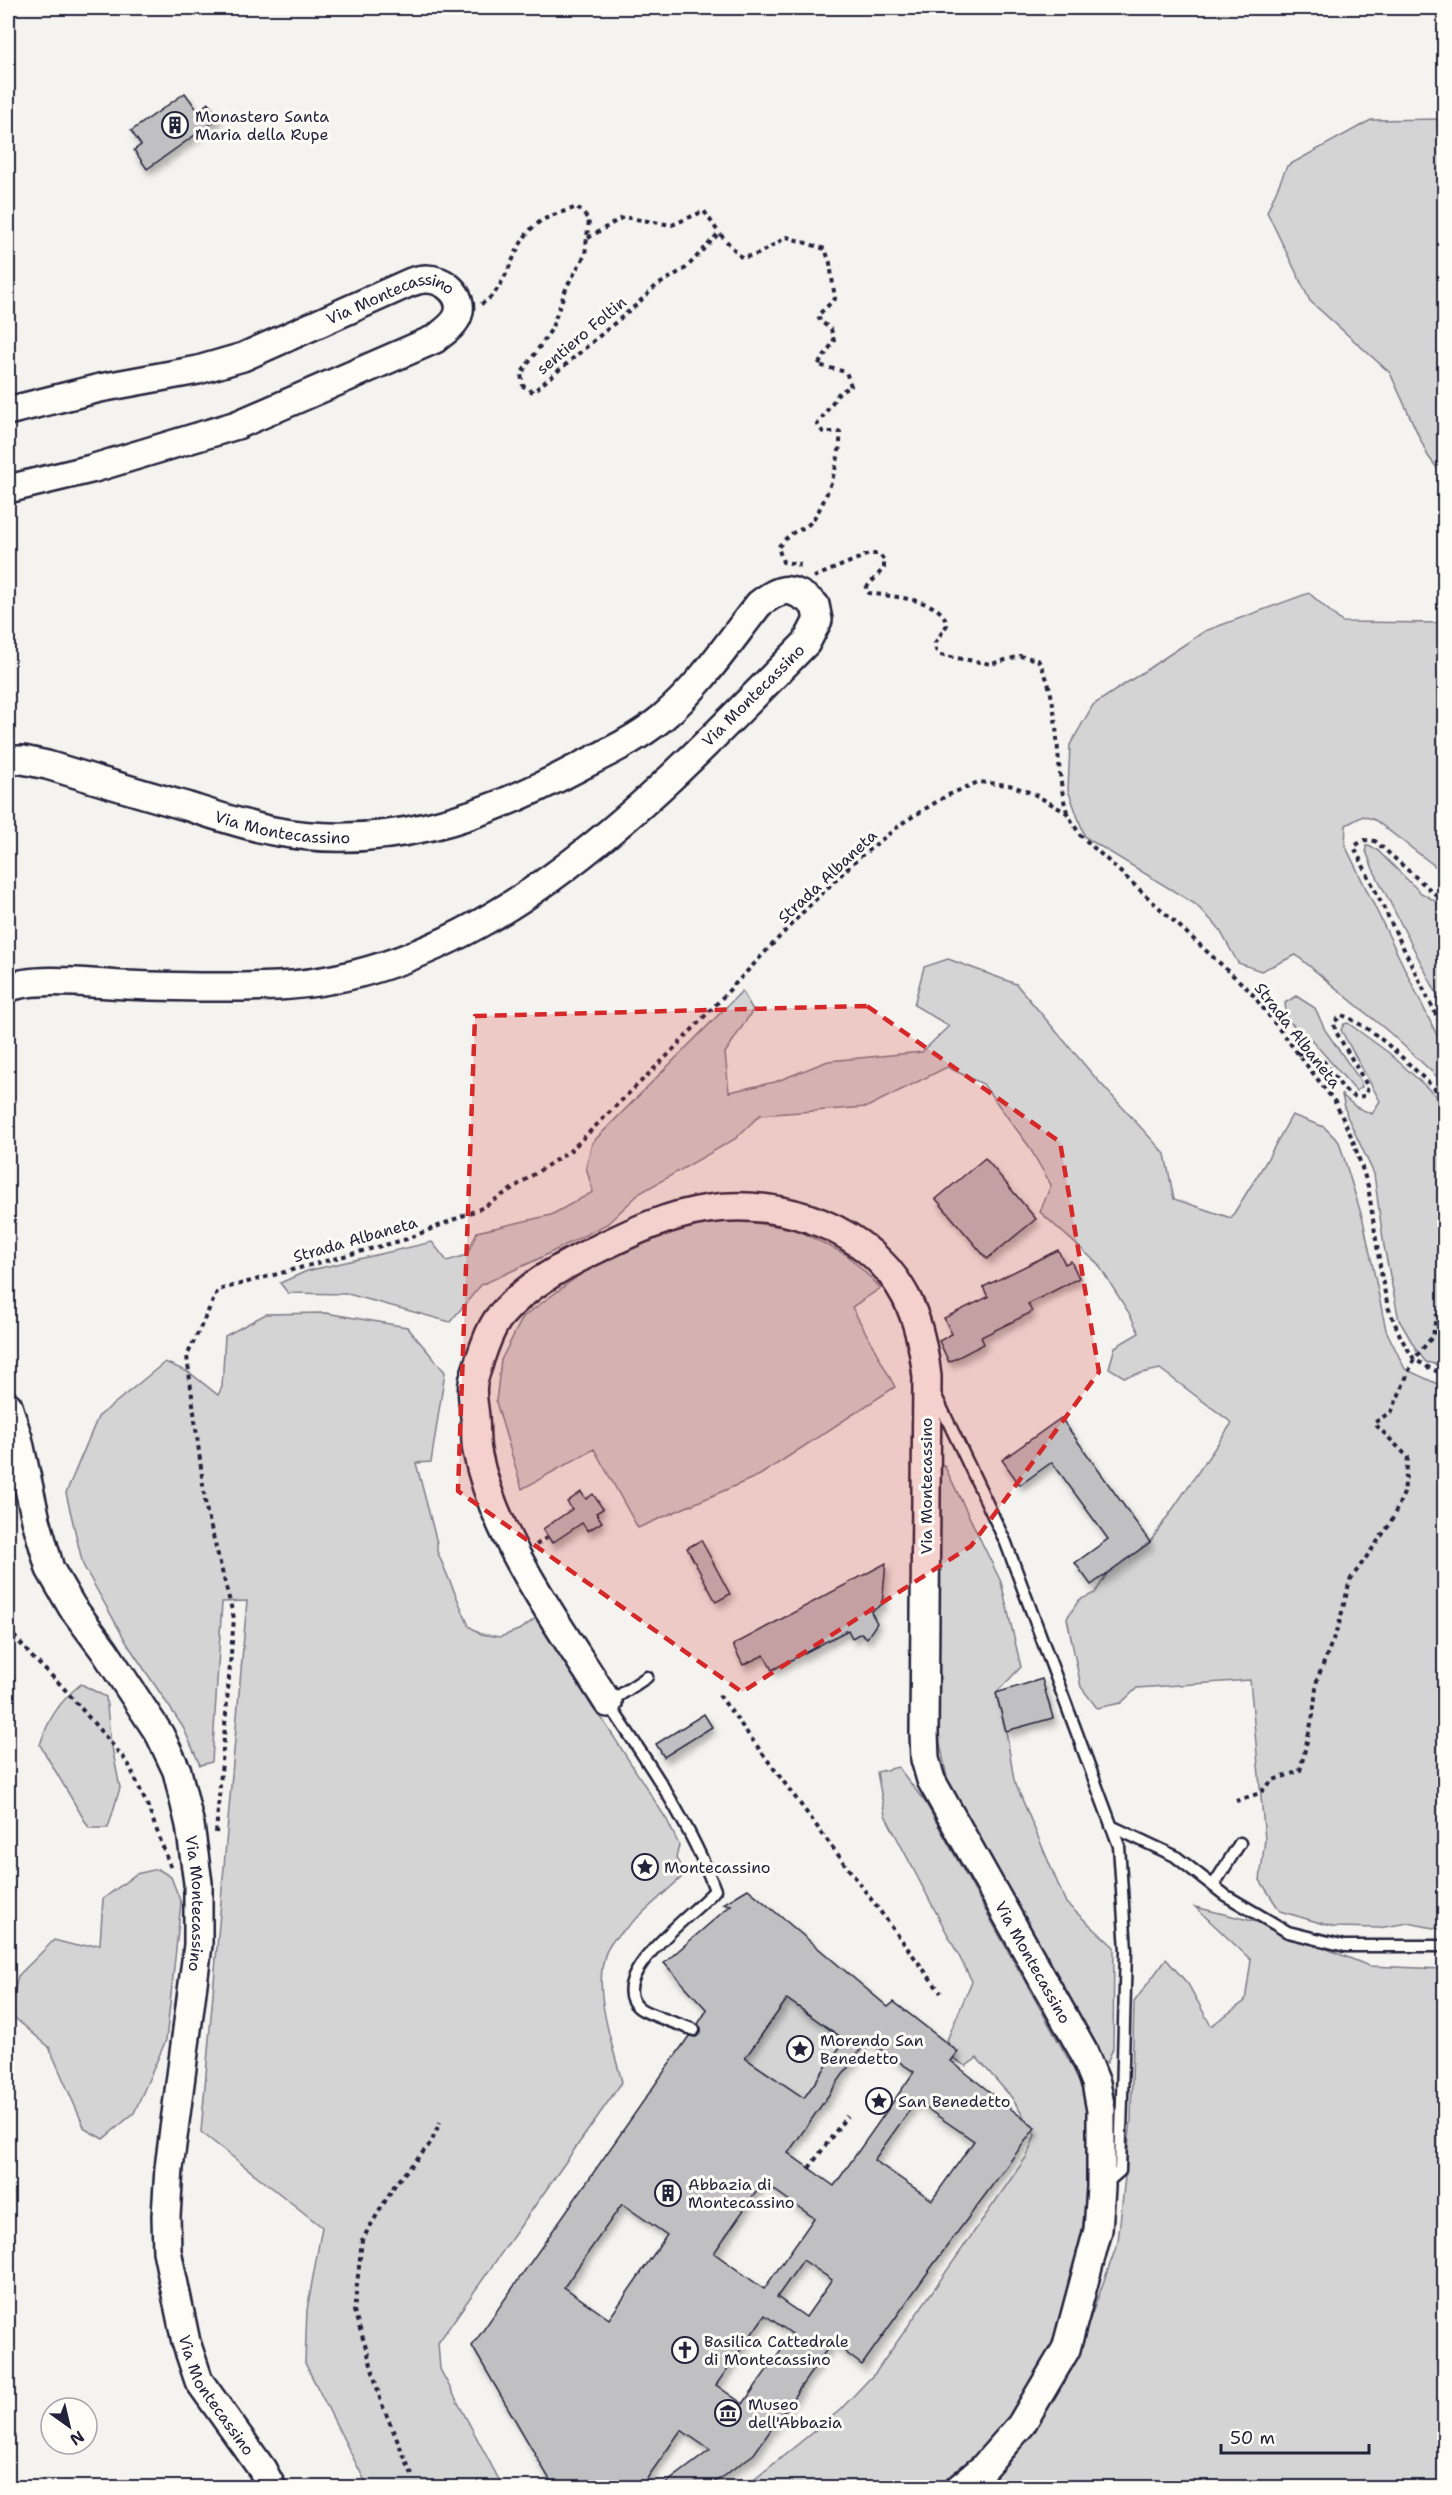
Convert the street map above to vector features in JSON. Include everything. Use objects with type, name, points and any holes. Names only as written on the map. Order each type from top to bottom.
[{"type":"street","name":"Via Montecassino","points":[[8,411],[100,388],[198,370],[243,357],[411,282],[440,281],[451,288],[458,300],[458,315],[449,328],[435,339],[237,425],[90,469],[8,489]]},
{"type":"street","name":"Via Montecassino","points":[[8,760],[23,760],[47,765],[273,831],[320,836],[364,837],[452,822],[532,792],[629,741],[662,718],[689,692],[759,604],[772,594],[787,589],[806,588],[815,605],[818,620],[806,643],[736,714],[639,807],[573,862],[510,906],[391,965],[332,980],[280,986],[186,987],[44,982],[8,988]]},
{"type":"street","name":"Via Montecassino","points":[[608,1703],[516,1555],[491,1500],[477,1451],[473,1383],[485,1346],[499,1316],[534,1284],[561,1267],[639,1228],[680,1215],[739,1206],[774,1208],[794,1213],[846,1236],[870,1252],[890,1273],[905,1295],[915,1316],[924,1351],[927,1377],[925,1759],[931,1780],[1083,2051],[1096,2083],[1101,2110],[1101,2187],[1098,2230],[1066,2349],[1021,2425],[983,2468],[959,2487]]},
{"type":"street","name":"Via Montecassino","points":[[8,1406],[50,1569],[72,1608],[104,1650],[160,1735],[177,1772],[190,1825],[198,1883],[198,1946],[169,2168],[166,2216],[167,2250],[186,2342],[199,2381],[262,2469],[272,2487]]},
{"type":"lane","points":[[927,1377],[1006,1543],[1119,1846],[1126,1950],[1120,2171],[1101,2187]]},
{"type":"lane","points":[[647,1677],[608,1703],[650,1764],[707,1868],[715,1890],[704,1903],[644,1957],[630,1986],[631,1996],[638,2008],[694,2030]]},
{"type":"lane","points":[[1111,1826],[1175,1856],[1213,1886],[1288,1932],[1345,1946],[1444,1946]]},
{"type":"lane","points":[[1213,1886],[1240,1843]]},
{"type":"path","points":[[458,315],[488,300],[510,266],[522,241],[537,224],[577,207],[589,220],[588,238]]},
{"type":"path","points":[[588,238],[623,217],[672,225],[704,211],[719,233],[742,258],[758,254],[787,237],[825,249],[835,299],[818,315],[820,321],[831,328],[834,341],[818,364],[846,372],[851,386],[840,393],[817,425],[823,432],[840,432],[841,445],[831,480],[820,508],[810,524],[790,535],[777,547],[783,562],[799,564],[796,576],[806,588],[815,575],[869,554],[879,554],[884,560],[884,568],[866,588],[869,593],[909,598],[927,604],[942,613],[946,625],[935,644],[940,656],[991,664],[1020,656],[1038,660],[1044,670],[1050,693],[1059,758],[1061,793],[1067,813]]},
{"type":"path","name":"sentiero Foltin","points":[[588,238],[585,255],[567,286],[551,330],[521,374],[523,386],[533,392],[656,286],[686,268],[719,233]]},
{"type":"path","name":"Strada Albaneta","points":[[216,1836],[234,1618],[206,1508],[187,1356],[218,1290],[407,1239],[484,1207],[571,1150],[670,1053],[803,912],[856,860],[904,822],[946,796],[978,782],[1009,785],[1032,793],[1067,813],[1080,835],[1250,991],[1335,1102],[1352,1138],[1368,1186],[1388,1307],[1401,1338],[1414,1359]]},
{"type":"path","points":[[1444,902],[1375,842],[1364,840],[1356,845],[1355,849],[1444,1031]]},
{"type":"path","points":[[1298,1054],[1304,1052],[1321,1058],[1345,1090],[1352,1096],[1365,1096],[1368,1087],[1335,1030],[1334,1022],[1342,1015],[1355,1020],[1386,1043],[1444,1097]]},
{"type":"path","points":[[1236,1801],[1260,1793],[1273,1780],[1300,1771],[1313,1715],[1317,1680],[1339,1624],[1350,1580],[1390,1524],[1404,1493],[1408,1457],[1374,1423],[1392,1411],[1414,1359],[1433,1336],[1436,1316],[1444,1314]]},
{"type":"path","points":[[1414,1359],[1433,1371],[1444,1373]]},
{"type":"path","points":[[8,1629],[61,1685],[128,1763],[148,1807],[172,1871],[195,1863]]},
{"type":"path","points":[[719,1695],[940,1993]]},
{"type":"path","points":[[808,2168],[847,2116]]},
{"type":"path","points":[[412,2475],[381,2403],[354,2311],[362,2240],[396,2183],[431,2143],[440,2121]]},
{"type":"highlighted area","points":[[867,1006],[1060,1142],[1099,1372],[971,1546],[742,1692],[458,1491],[475,1016]]},
{"type":"shaded area","points":[[1444,119],[1444,477],[1428,456],[1390,373],[1310,301],[1267,212],[1287,166],[1371,120]]},
{"type":"shaded area","points":[[1309,593],[1342,622],[1444,623],[1444,873],[1375,820],[1363,816],[1346,825],[1345,845],[1444,1050],[1444,1083],[1390,1033],[1296,955],[1261,971],[1238,963],[1218,927],[1195,904],[1085,837],[1068,790],[1070,745],[1093,705],[1205,631]]},
{"type":"shaded area","points":[[1366,845],[1377,850],[1421,893],[1444,906],[1444,1008],[1373,869]]},
{"type":"shaded area","points":[[948,959],[1016,984],[1094,1076],[1165,1154],[1174,1199],[1231,1218],[1292,1115],[1324,1127],[1339,1142],[1363,1220],[1386,1330],[1405,1369],[1444,1387],[1444,1930],[1408,1923],[1379,1928],[1334,1927],[1280,1911],[1260,1880],[1265,1839],[1250,1680],[1137,1688],[1121,1703],[1097,1708],[1081,1687],[1067,1618],[1079,1600],[1095,1593],[1108,1572],[1150,1542],[1232,1423],[1160,1369],[1124,1377],[1109,1368],[1115,1347],[1139,1333],[1098,1264],[1040,1212],[1051,1185],[1028,1145],[983,1084],[947,1067],[867,1107],[760,1115],[735,1139],[640,1193],[607,1224],[481,1285],[450,1322],[348,1294],[288,1293],[280,1283],[307,1271],[432,1242],[447,1261],[467,1255],[477,1232],[551,1215],[593,1192],[586,1167],[592,1143],[742,991],[753,1010],[725,1053],[729,1092],[775,1082],[828,1061],[922,1052],[949,1026],[914,1005],[924,967]]},
{"type":"shaded area","points":[[1296,996],[1315,1008],[1325,1030],[1360,1080],[1362,1087],[1356,1091],[1309,1037],[1287,1020],[1285,1003]]},
{"type":"shaded area","points":[[1348,1023],[1389,1053],[1444,1103],[1444,1366],[1426,1362],[1399,1320],[1384,1246],[1374,1174],[1347,1116],[1342,1095],[1356,1107],[1372,1114],[1380,1101],[1341,1030],[1344,1024]]},
{"type":"shaded area","points":[[735,1220],[795,1229],[847,1255],[881,1288],[852,1307],[895,1387],[760,1475],[638,1528],[594,1449],[522,1489],[496,1402],[501,1360],[523,1317],[609,1253],[696,1223]]},
{"type":"shaded area","points":[[326,1313],[407,1327],[445,1372],[431,1462],[416,1463],[437,1543],[437,1551],[469,1626],[481,1634],[500,1637],[521,1629],[537,1617],[667,1820],[679,1845],[676,1858],[685,1874],[612,1941],[605,1956],[602,1973],[604,2010],[622,2082],[438,2343],[440,2369],[503,2487],[368,2487],[305,2363],[307,2310],[322,2227],[201,2132],[247,1601],[222,1602],[212,1762],[200,1765],[183,1727],[128,1645],[83,1565],[66,1493],[98,1417],[165,1362],[190,1373],[218,1395],[222,1387],[225,1336],[266,1314]]},
{"type":"shaded area","points":[[935,1464],[944,1465],[1001,1582],[1021,1667],[996,1693],[1006,1731],[1014,1780],[1066,1903],[1114,1947],[1113,2048],[1107,2063],[1091,2053],[950,1792],[937,1729]]},
{"type":"shaded area","points":[[81,1684],[106,1697],[110,1737],[120,1788],[108,1828],[89,1828],[40,1745],[56,1711]]},
{"type":"shaded area","points":[[898,1767],[925,1802],[1076,2073],[1090,2115],[1089,2191],[1073,2278],[1046,2373],[1014,2420],[949,2487],[744,2488],[840,2410],[876,2372],[1027,2156],[1035,2135],[1012,2098],[977,2058],[966,2066],[954,2059],[947,2040],[972,1981],[885,1815],[877,1772]]},
{"type":"shaded area","points":[[158,1869],[171,1877],[181,1903],[166,2040],[134,2113],[103,2139],[85,2129],[49,2047],[9,2013],[18,1976],[54,1940],[77,1946],[100,1944],[103,1899],[136,1874]]},
{"type":"shaded area","points":[[1195,1907],[1265,1924],[1369,1966],[1444,1969],[1444,2487],[978,2488],[1004,2466],[1072,2369],[1118,2242],[1131,2120],[1134,2002],[1166,1959],[1188,1984],[1211,2026],[1245,2001],[1251,1960]]},
{"type":"shaded area","points":[[787,1999],[845,2040],[804,2098],[745,2058]]},
{"type":"building","name":"Monastero Santa Maria della Rupe","points":[[185,93],[198,111],[208,103],[219,118],[147,169],[134,150],[141,145],[131,131]]},
{"type":"building","points":[[985,1158],[1036,1219],[987,1259],[936,1199]]},
{"type":"building","points":[[1058,1250],[1065,1264],[1071,1261],[1079,1278],[1028,1304],[1032,1312],[981,1337],[984,1344],[949,1362],[939,1341],[952,1334],[944,1318],[988,1297],[983,1287]]},
{"type":"building","points":[[1061,1418],[1150,1542],[1091,1585],[1075,1563],[1108,1539],[1052,1462],[1020,1485],[1002,1460]]},
{"type":"building","points":[[581,1492],[586,1499],[593,1494],[603,1509],[596,1513],[602,1522],[588,1531],[582,1523],[552,1543],[543,1529],[572,1509],[567,1502]]},
{"type":"building","points":[[701,1540],[730,1594],[716,1602],[687,1548]]},
{"type":"building","points":[[886,1563],[882,1604],[871,1612],[877,1623],[867,1638],[861,1633],[852,1638],[848,1630],[772,1670],[764,1655],[743,1665],[733,1645]]},
{"type":"building","points":[[1042,1679],[1053,1718],[1006,1731],[996,1693]]},
{"type":"building","points":[[704,1714],[712,1727],[664,1757],[656,1744]]},
{"type":"building","name":"Abbazia di Montecassino","points":[[748,1889],[888,2007],[894,2002],[958,2052],[951,2061],[1035,2128],[862,2365],[832,2342],[754,2454],[708,2487],[661,2487],[710,2450],[681,2430],[641,2487],[554,2487],[472,2346],[689,2036],[696,2037],[701,2033],[698,2024],[707,2010],[664,1963],[731,1905],[723,1904]],"holes":[[[787,1999],[845,2040],[804,2098],[745,2058]],[[867,2040],[914,2072],[834,2186],[788,2153]],[[916,2101],[974,2141],[932,2200],[874,2160]],[[763,2182],[814,2218],[764,2289],[714,2253]],[[622,2204],[667,2235],[609,2319],[564,2287]],[[803,2260],[832,2280],[806,2317],[777,2297]],[[765,2315],[792,2334],[743,2404],[716,2385]]]},
{"type":"place","name":"Monastero Santa Maria della Rupe","points":[[175,125]]},
{"type":"place","name":"Montecassino","points":[[645,1867]]},
{"type":"place","name":"Morendo San Benedetto","points":[[800,2049]]},
{"type":"place","name":"San Benedetto","points":[[879,2101]]},
{"type":"place","name":"Abbazia di Montecassino","points":[[668,2193]]},
{"type":"place","name":"Basilica Cattedrale di Montecassino","points":[[685,2350]]},
{"type":"place","name":"Museo dell'Abbazia","points":[[728,2413]]}]
